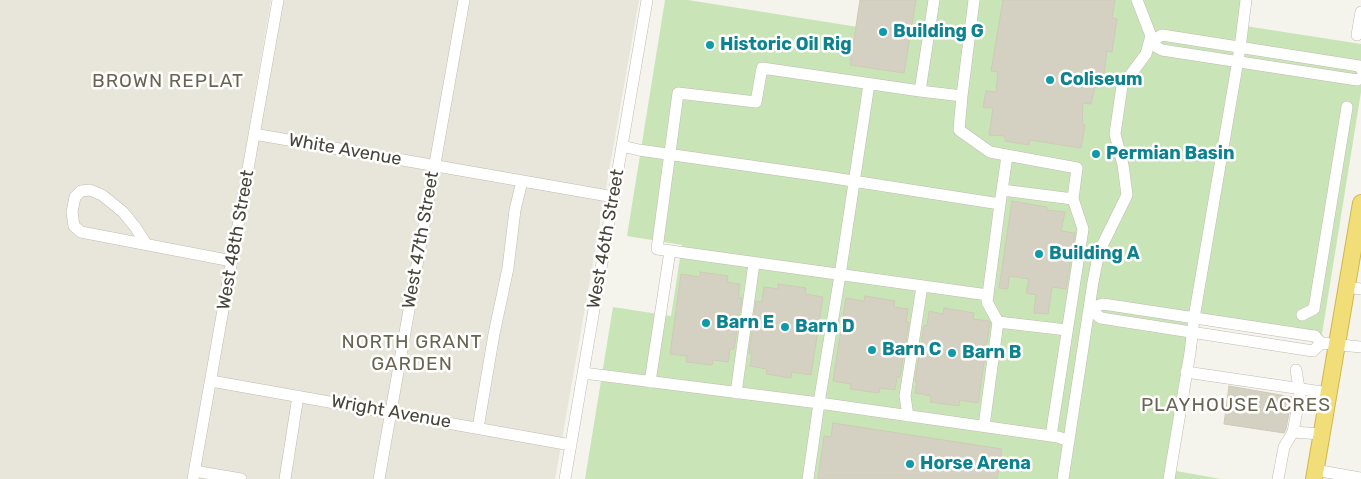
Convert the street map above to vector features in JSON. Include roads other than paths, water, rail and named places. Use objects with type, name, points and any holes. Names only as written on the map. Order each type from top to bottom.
[{"type":"highway","points":[[1315,475],[1328,393],[1329,344],[1354,288],[1361,203]]},
{"type":"street","name":"West 48th Street","points":[[193,475],[278,0]]},
{"type":"street","name":"West 47th Street","points":[[379,479],[464,0]]},
{"type":"street","name":"West 46th Street","points":[[565,479],[648,0]]},
{"type":"street","points":[[920,91],[934,0]]},
{"type":"street","points":[[974,0],[962,96],[960,130],[990,152],[1077,168],[1073,200],[1083,229],[1051,436]]},
{"type":"street","points":[[1063,479],[1088,310],[1099,252],[1127,194],[1123,166],[1115,134],[1122,86],[1146,54],[1151,36],[1137,0]]},
{"type":"street","points":[[1169,479],[1194,318],[1240,48],[1246,0]]},
{"type":"street","points":[[1357,35],[1361,12]]},
{"type":"street","points":[[1149,43],[1162,35],[1358,66],[1361,69]]},
{"type":"street","points":[[1149,43],[1162,50],[1358,80],[1361,78]]},
{"type":"street","points":[[962,96],[762,68],[756,102],[678,93],[656,249],[988,295]]},
{"type":"street","points":[[808,479],[869,84]]},
{"type":"street","points":[[1302,315],[1314,309],[1347,107]]},
{"type":"street","name":"White Avenue","points":[[254,134],[614,197]]},
{"type":"street","points":[[622,146],[1000,204]]},
{"type":"street","points":[[984,426],[998,322],[987,302],[1007,156]]},
{"type":"street","points":[[478,428],[494,334],[508,268],[515,210],[522,181]]},
{"type":"street","points":[[146,244],[123,212],[102,195],[90,190],[81,190],[75,197],[72,212],[74,226],[81,232],[232,261]]},
{"type":"street","points":[[1002,190],[1073,200]]},
{"type":"street","points":[[650,382],[670,251]]},
{"type":"street","points":[[736,393],[754,263]]},
{"type":"street","points":[[908,416],[905,396],[922,286]]},
{"type":"street","points":[[1088,310],[1103,304],[1315,336],[1329,344],[1361,347]]},
{"type":"street","points":[[1088,310],[1101,318],[1313,351],[1329,344]]},
{"type":"street","points":[[998,322],[1067,330]]},
{"type":"street","points":[[1278,479],[1284,447],[1293,432],[1300,394],[1296,370]]},
{"type":"street","points":[[1186,372],[1328,393]]},
{"type":"street","points":[[583,373],[984,426],[1058,437],[1069,441]]},
{"type":"street","name":"Wright Avenue","points":[[211,380],[571,445]]},
{"type":"street","points":[[285,479],[298,396]]},
{"type":"street","points":[[1293,432],[1322,434]]},
{"type":"street","points":[[193,475],[241,479]]},
{"type":"street","points":[[1315,475],[1361,478]]},
{"type":"place","name":"Building G","points":[[883,32]]},
{"type":"place","name":"Historic Oil Rig","points":[[710,45]]},
{"type":"place","name":"Coliseum","points":[[1050,80]]},
{"type":"place","name":"Permian Basin","points":[[1096,154]]},
{"type":"place","name":"Building A","points":[[1039,254]]},
{"type":"place","name":"Barn E","points":[[706,323]]},
{"type":"place","name":"Barn D","points":[[785,327]]},
{"type":"place","name":"Barn C","points":[[872,350]]},
{"type":"place","name":"Barn B","points":[[952,353]]},
{"type":"place","name":"Horse Arena","points":[[910,464]]},
{"type":"district","name":"BROWN REPLAT","points":[[168,82]]},
{"type":"district","name":"NORTH GRANT GARDEN","points":[[412,354]]},
{"type":"district","name":"PLAYHOUSE ACRES","points":[[1236,406]]}]
